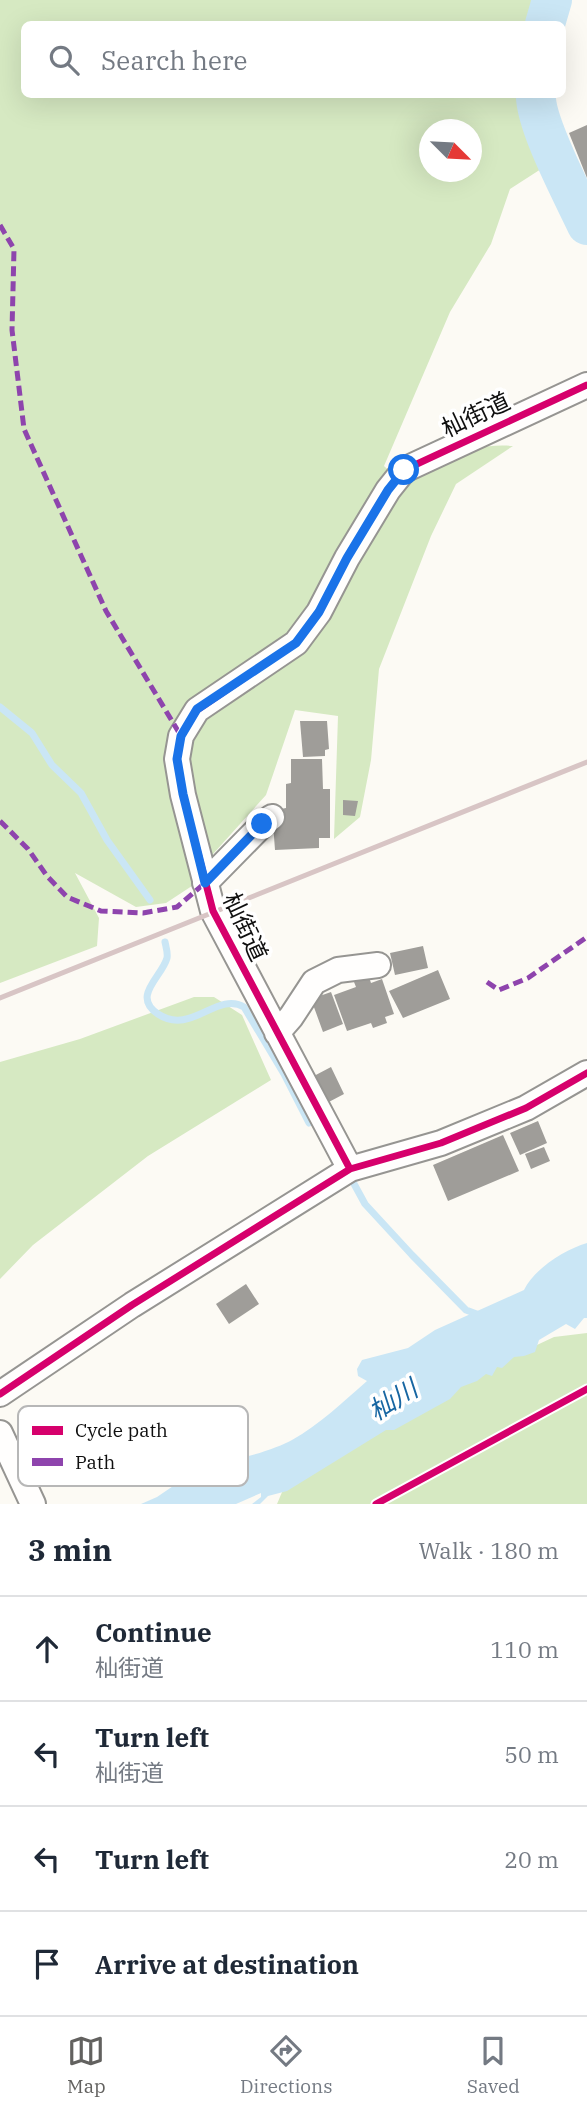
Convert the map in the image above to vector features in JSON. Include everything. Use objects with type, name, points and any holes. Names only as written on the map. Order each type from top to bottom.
[{"type":"street","name":"杣街道","points":[[350,1169],[213,911],[183,794],[177,759],[181,736],[197,709],[296,643],[319,612],[347,558],[404,470],[587,385]]},
{"type":"street","points":[[205,883],[272,817]]},
{"type":"street","points":[[276,1033],[291,1017],[314,982],[338,970],[379,965]]},
{"type":"street","points":[[0,1394],[132,1305],[350,1169],[453,1138],[526,1108],[587,1073]]},
{"type":"street","points":[[0,1433],[18,1472]]},
{"type":"street","points":[[25,1486],[33,1504]]},
{"type":"green space","points":[[0,0],[539,0],[541,21],[21,21],[21,98],[552,98],[560,118],[555,160],[510,189],[491,244],[450,312],[384,466],[400,481],[469,451],[483,447],[513,446],[456,484],[431,536],[379,669],[371,760],[360,817],[334,839],[338,716],[295,710],[266,795],[213,854],[198,882],[166,903],[136,907],[75,873],[99,918],[97,946],[0,983]]},
{"type":"green space","points":[[194,997],[214,997],[242,1015],[271,1080],[148,1156],[33,1245],[0,1279],[0,1062],[80,1039]]},
{"type":"green space","points":[[587,1333],[587,1504],[277,1504],[288,1478],[451,1385],[554,1337]]},
{"type":"water","name":"杣川","points":[[587,1243],[587,1318],[575,1329],[566,1324],[539,1340],[535,1352],[514,1357],[502,1368],[497,1367],[492,1376],[486,1374],[461,1387],[450,1399],[394,1430],[386,1430],[287,1491],[268,1496],[260,1504],[252,1504],[261,1497],[261,1493],[236,1504],[141,1504],[173,1486],[248,1486],[248,1456],[292,1440],[322,1420],[367,1381],[358,1376],[357,1369],[362,1360],[408,1348],[435,1330],[524,1290],[535,1275],[569,1250]]},
{"type":"building","points":[[587,125],[587,178],[569,133]]},
{"type":"building","points":[[300,721],[327,721],[329,749],[325,750],[325,756],[303,757]]},
{"type":"building","points":[[291,759],[322,759],[323,789],[330,789],[330,838],[319,838],[319,848],[275,850],[273,823],[282,819],[281,809],[286,808],[286,784],[291,783]]},
{"type":"building","points":[[343,800],[358,801],[355,816],[343,815]]},
{"type":"building","points":[[423,946],[428,968],[395,975],[390,953]]},
{"type":"building","points":[[438,970],[450,999],[403,1018],[389,991]]},
{"type":"building","points":[[369,977],[371,983],[382,979],[394,1014],[385,1017],[387,1023],[373,1028],[371,1023],[347,1031],[334,995],[356,987],[354,982]]},
{"type":"building","points":[[331,992],[343,1024],[323,1032],[311,999]]},
{"type":"building","points":[[331,1067],[344,1094],[325,1104],[312,1077]]},
{"type":"building","points":[[538,1121],[547,1143],[520,1155],[510,1133]]},
{"type":"building","points":[[503,1135],[519,1171],[448,1201],[433,1165]]},
{"type":"building","points":[[544,1147],[550,1161],[531,1169],[525,1154]]},
{"type":"building","points":[[246,1284],[259,1304],[229,1324],[216,1304]]},
{"type":"waterway","points":[[546,21],[552,0]]},
{"type":"waterway","points":[[536,98],[548,140],[587,225]]},
{"type":"waterway","points":[[0,707],[32,733],[52,765],[81,793],[107,840],[150,900]]},
{"type":"waterway","points":[[165,942],[167,958],[148,993],[150,1007],[170,1019],[182,1020],[224,1004],[244,1007],[284,1074],[309,1123]]},
{"type":"waterway","points":[[353,1182],[365,1204],[412,1255],[466,1310],[482,1316]]},
{"type":"railway","points":[[0,998],[587,762]]},
{"type":"marked path","points":[[0,225],[14,249],[12,330],[24,429],[106,611],[181,736]]},
{"type":"marked path","points":[[0,821],[28,849],[47,876],[67,897],[101,911],[143,913],[177,907],[205,883]]},
{"type":"marked path","points":[[487,982],[499,990],[528,978],[587,937]]},
{"type":"cycle path","points":[[350,1169],[213,911],[183,795],[177,759],[181,736],[197,710],[296,643],[319,612],[347,558],[388,490],[404,470],[587,385]]},
{"type":"cycle path","points":[[0,1394],[132,1305],[350,1169],[441,1143],[526,1108],[587,1073]]},
{"type":"cycle path","points":[[376,1504],[587,1389]]},
{"type":"route","points":[[262,824],[205,883],[177,759],[181,736],[197,709],[296,643],[319,612],[347,558],[388,490],[404,470]]}]
